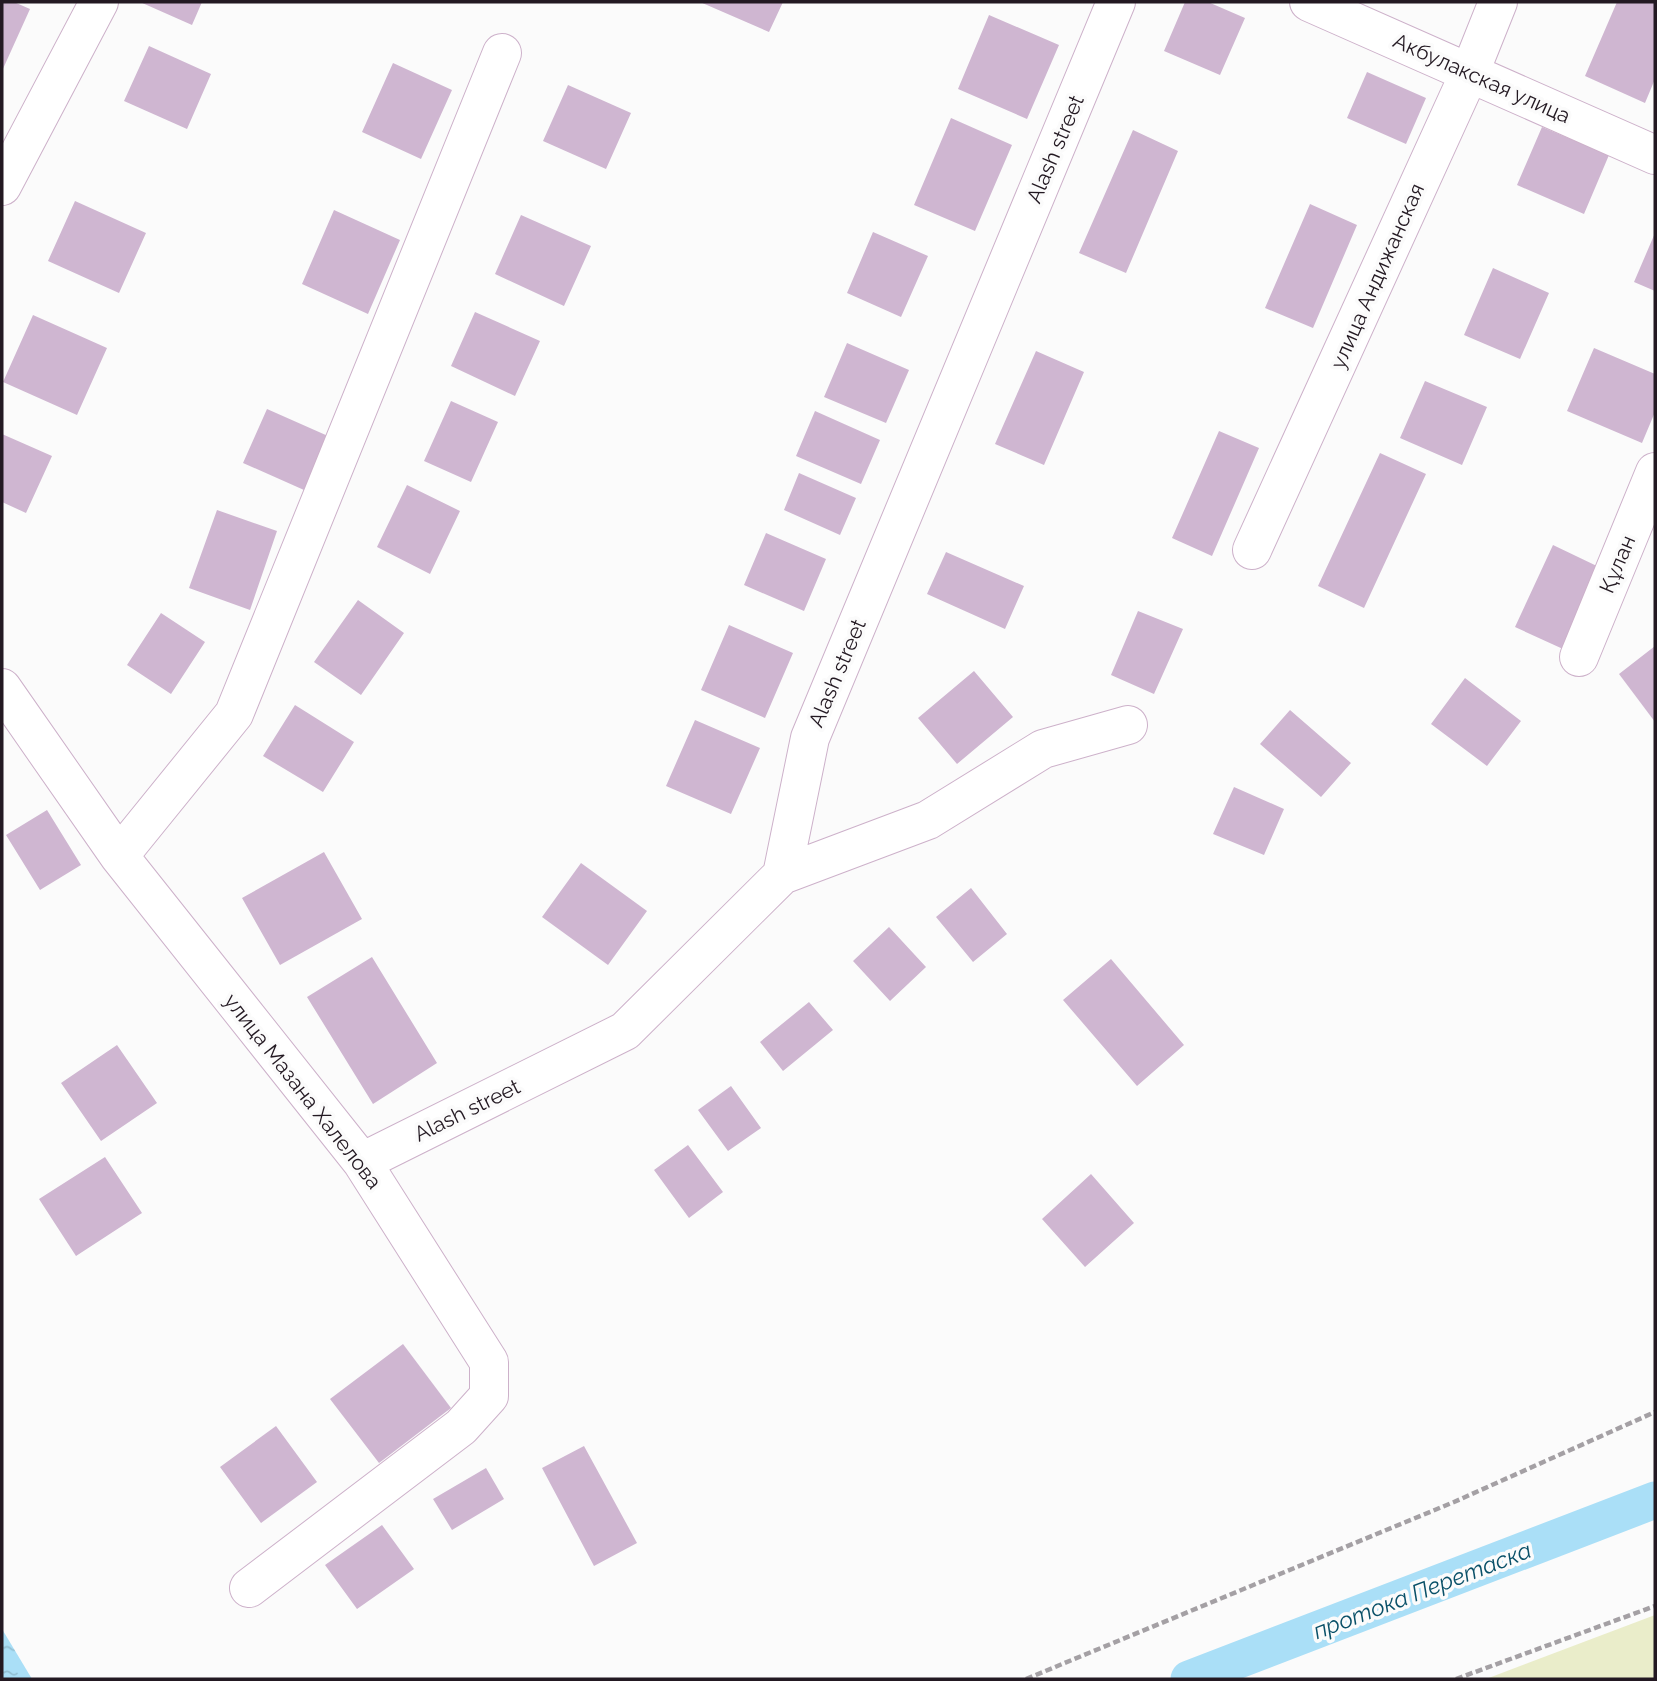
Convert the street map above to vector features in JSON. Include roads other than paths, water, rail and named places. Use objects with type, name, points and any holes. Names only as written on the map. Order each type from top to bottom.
[{"type":"street","points":[[2,186],[99,2]]},
{"type":"street","name":"Alash street","points":[[362,1162],[625,1031],[782,875],[810,738],[1116,2]]},
{"type":"street","name":"Акбулакская улица","points":[[1309,2],[1655,155]]},
{"type":"street","name":"улица Андижанская","points":[[1252,550],[1469,72],[1498,2]]},
{"type":"street","points":[[118,856],[234,714],[502,52]]},
{"type":"street","name":"Құлан","points":[[1579,657],[1655,472]]},
{"type":"street","name":"улица Мазана Халелова","points":[[2,688],[118,856],[362,1162],[489,1362],[489,1396],[461,1427],[250,1588]]},
{"type":"street","points":[[782,875],[928,820],[1043,749],[1128,725]]},
{"type":"water","points":[[2,1629],[32,1679],[2,1679]]},
{"type":"waterway","name":"протока Перетаска","points":[[1189,1679],[1655,1500]]}]
